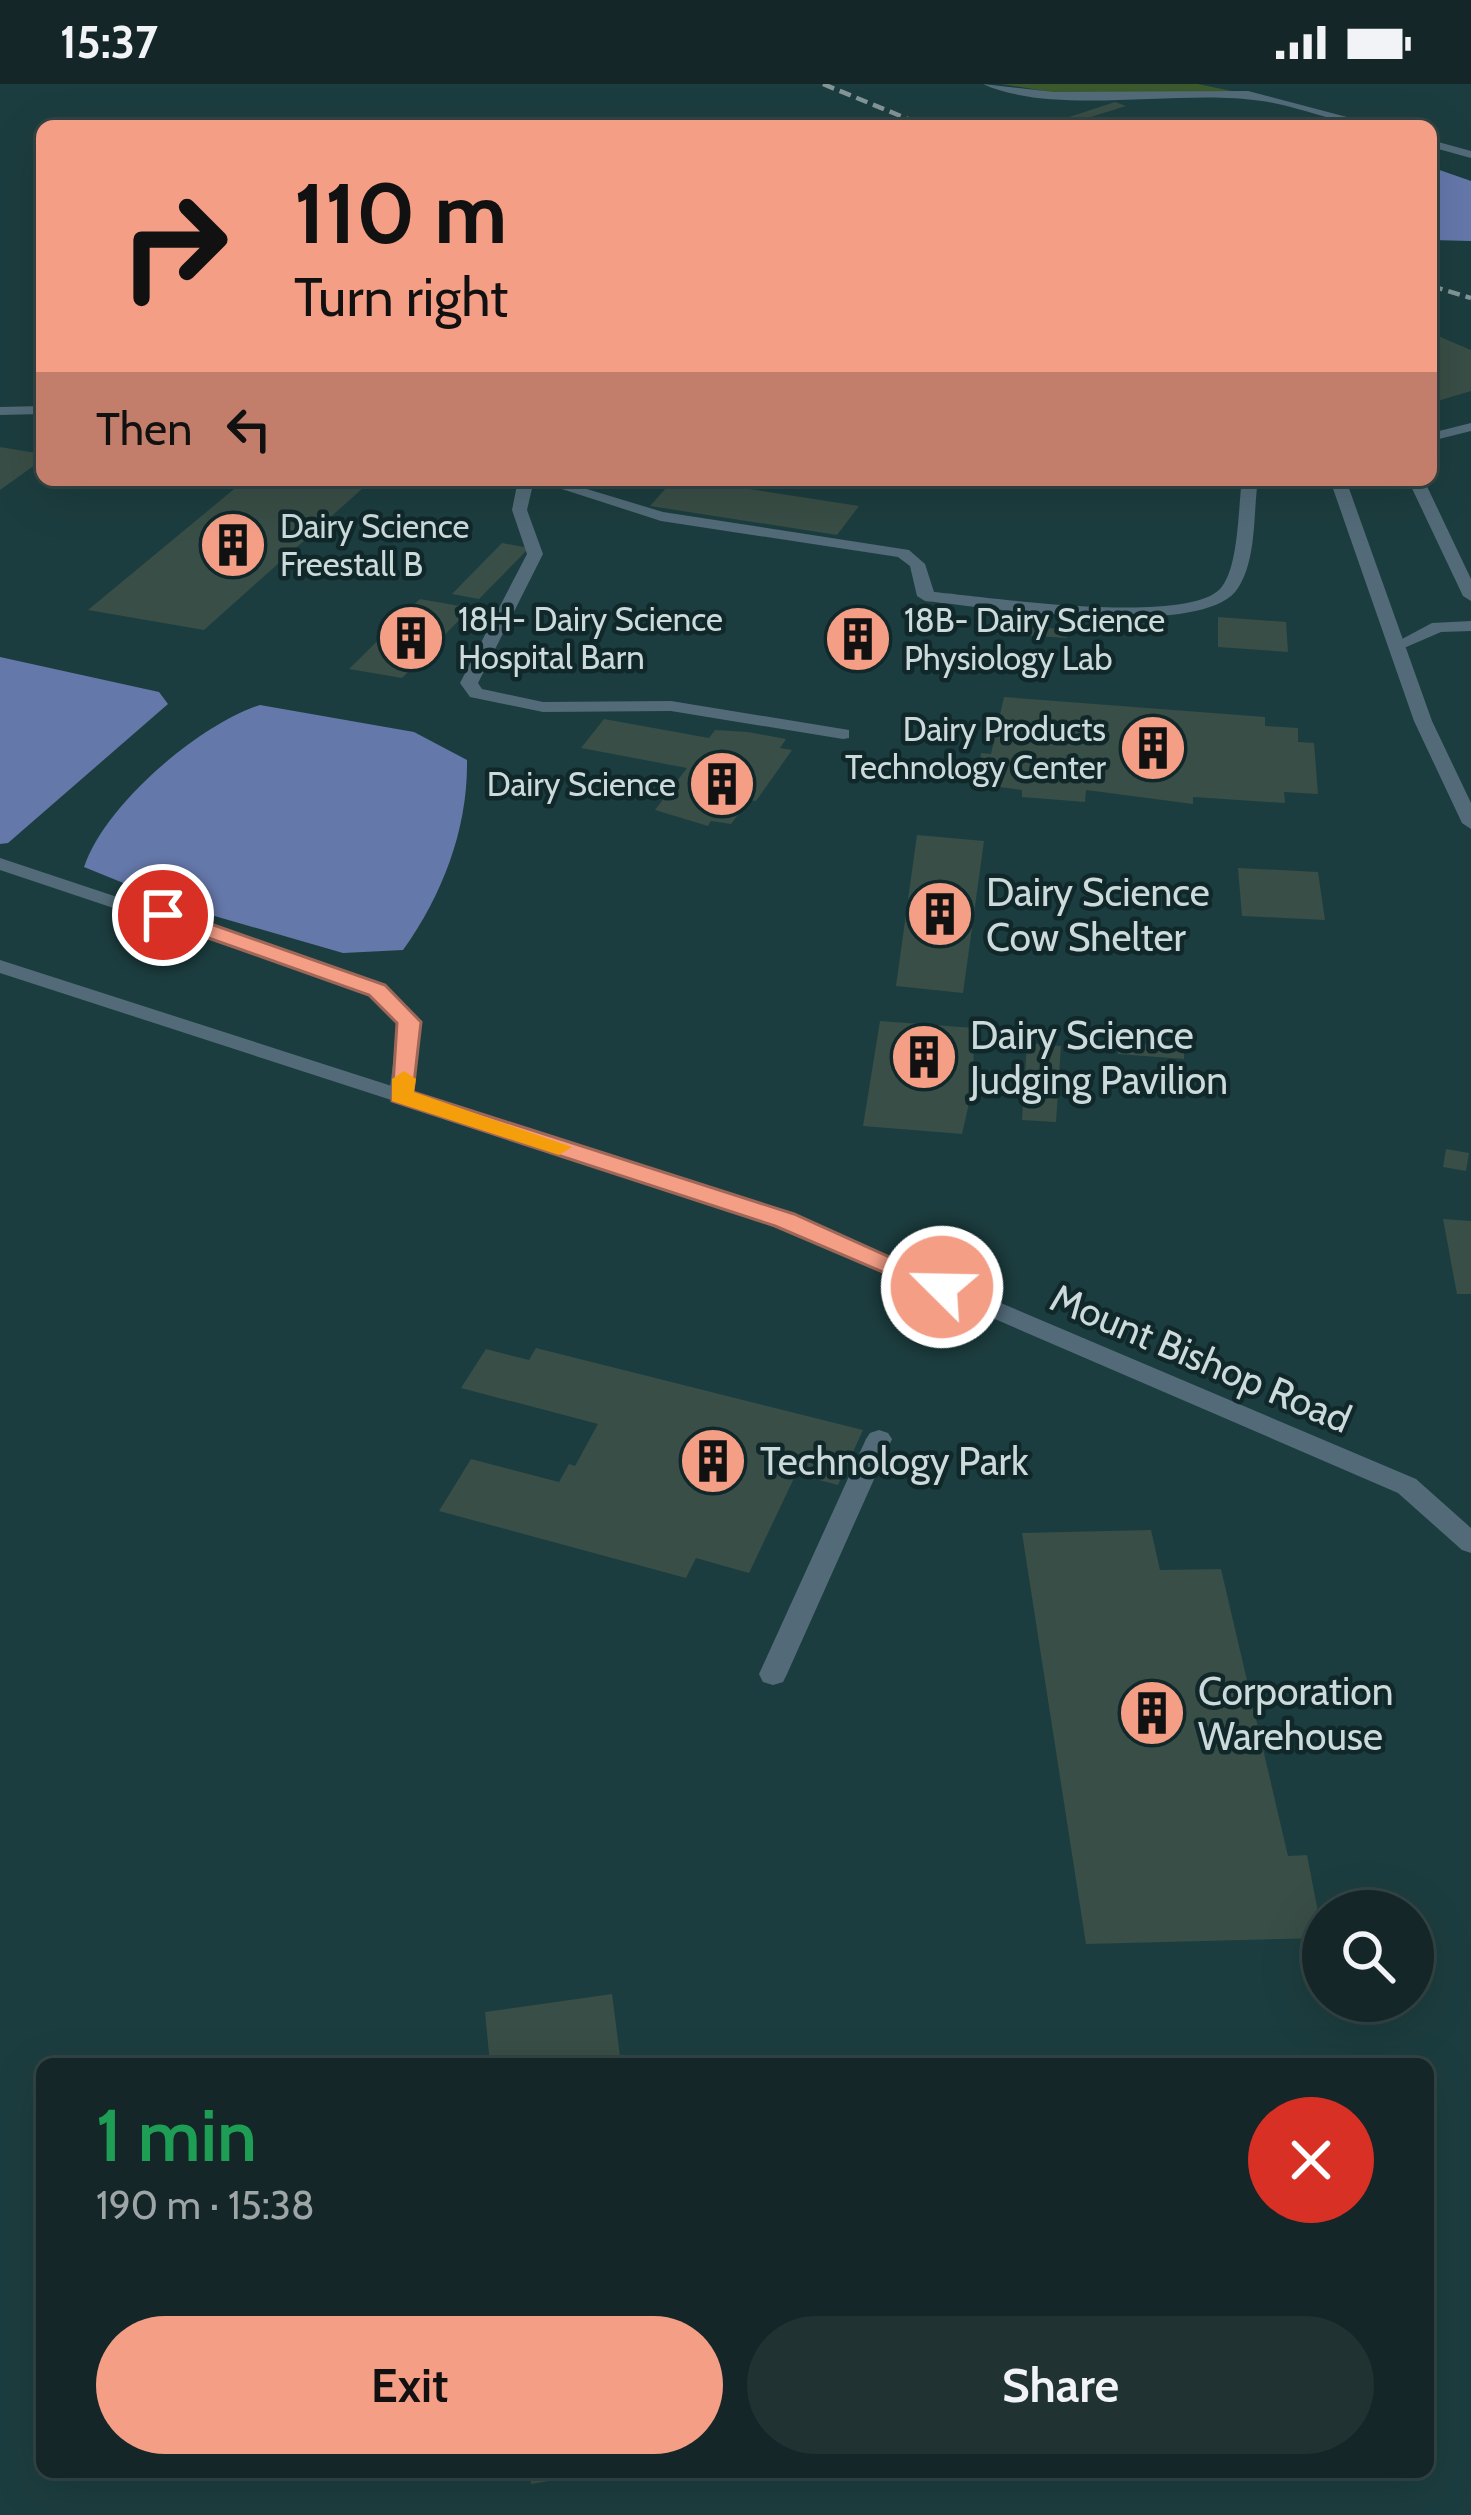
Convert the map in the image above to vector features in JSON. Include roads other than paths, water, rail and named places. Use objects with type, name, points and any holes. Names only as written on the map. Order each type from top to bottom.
[{"type":"street","points":[[988,84],[1054,95],[1263,97]]},
{"type":"street","points":[[1205,84],[1352,120]]},
{"type":"street","points":[[1437,145],[1471,155]]},
{"type":"street","points":[[0,411],[36,410]]},
{"type":"street","points":[[1437,436],[1471,427]]},
{"type":"street","points":[[523,486],[518,510],[535,535],[535,554],[469,682],[476,693],[543,707],[671,706],[843,734]]},
{"type":"street","points":[[561,486],[661,516],[903,553],[917,564],[925,595],[1172,614],[1216,602],[1232,587],[1249,486]]},
{"type":"street","points":[[1340,486],[1423,721],[1471,823]]},
{"type":"street","points":[[1419,486],[1471,596]]},
{"type":"street","points":[[1397,646],[1438,627],[1471,626]]},
{"type":"street","points":[[0,864],[377,990],[410,1022],[400,1096]]},
{"type":"street","name":"Mount Bishop Road","points":[[0,966],[800,1226],[1407,1486],[1471,1543]]},
{"type":"street","points":[[773,1674],[879,1439]]},
{"type":"water","points":[[1437,169],[1471,181],[1471,241],[1437,240]]},
{"type":"water","points":[[0,657],[159,692],[168,704],[8,843],[0,844]]},
{"type":"water","points":[[260,705],[414,732],[467,760],[463,810],[450,860],[403,950],[343,953],[180,906],[84,867],[111,819],[156,771],[209,730]]},
{"type":"railway","points":[[823,84],[910,120]]},
{"type":"railway","points":[[1437,288],[1471,298]]},
{"type":"place","name":"Dairy Science Freestall B","points":[[233,545]]},
{"type":"place","name":"18H- Dairy Science Hospital Barn","points":[[411,638]]},
{"type":"place","name":"18B- Dairy Science Physiology Lab","points":[[858,639]]},
{"type":"place","name":"Dairy Products Technology Center","points":[[1153,748]]},
{"type":"place","name":"Dairy Science","points":[[722,784]]},
{"type":"place","name":"Dairy Science Cow Shelter","points":[[940,914]]},
{"type":"place","name":"Dairy Science Judging Pavilion","points":[[924,1057]]},
{"type":"place","name":"Technology Park","points":[[713,1461]]},
{"type":"place","name":"Corporation Warehouse","points":[[1152,1713]]}]
